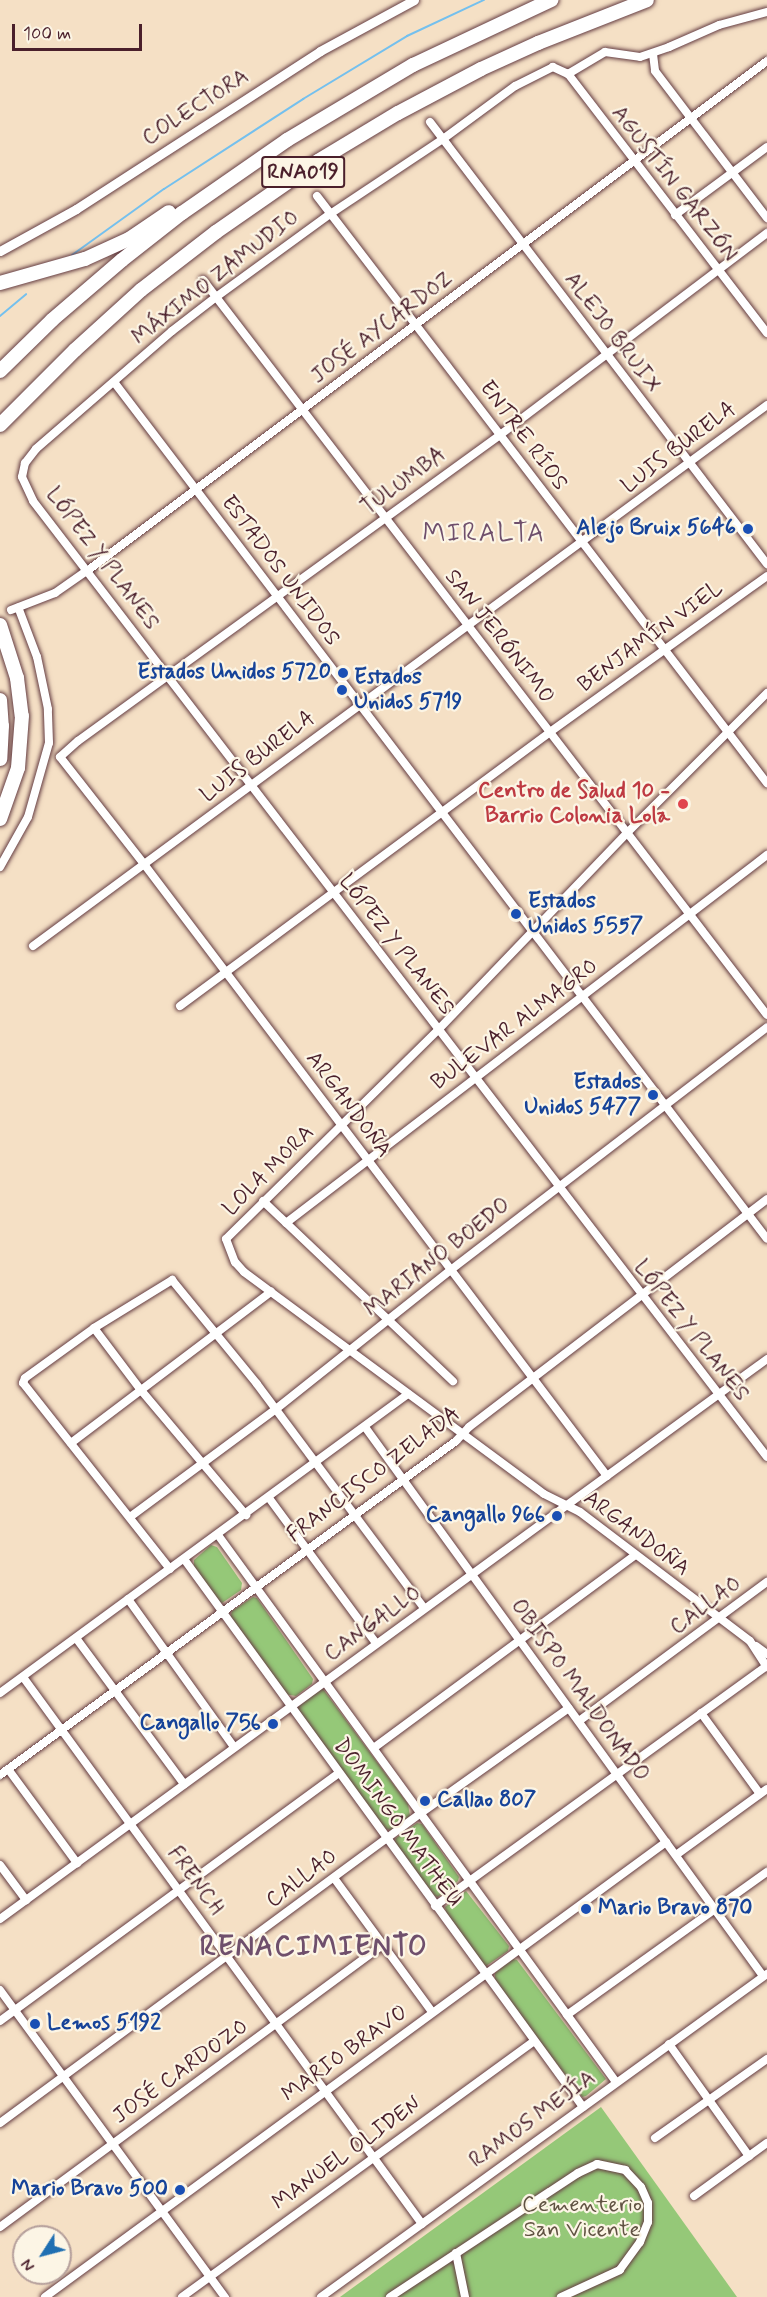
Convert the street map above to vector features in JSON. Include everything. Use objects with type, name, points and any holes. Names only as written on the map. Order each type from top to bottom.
[{"type":"highway","name":"RNA019","points":[[0,371],[52,320],[122,260],[182,213],[270,151],[352,99],[413,65],[551,0]]},
{"type":"highway","name":"RNA019","points":[[3,423],[75,350],[141,290],[216,232],[318,162],[398,113],[481,69],[548,39],[647,0]]},
{"type":"highway","points":[[0,283],[72,264],[129,239],[230,168],[270,151]]},
{"type":"highway","points":[[0,625],[17,678],[22,716],[18,768],[0,819]]},
{"type":"highway","points":[[0,700],[2,726],[0,759]]},
{"type":"street","name":"COLECTORA","points":[[0,250],[76,209],[320,51],[414,0]]},
{"type":"street","points":[[568,74],[605,52],[631,57],[653,54],[719,25],[767,12]]},
{"type":"street","points":[[653,54],[655,71],[767,218]]},
{"type":"street","name":"JOSÉ AYCARDOZ","points":[[0,867],[28,818],[49,743],[48,709],[37,657],[14,608],[55,593],[87,571],[767,61]]},
{"type":"street","name":"MÁXIMO ZAMUDIO","points":[[36,448],[216,297],[330,214],[443,139],[515,86],[553,67],[568,74]]},
{"type":"street","name":"AGUSTÍN GARZÓN","points":[[568,74],[634,163],[765,327]]},
{"type":"street","name":"ALEJO BRUIX","points":[[430,122],[767,564]]},
{"type":"street","points":[[675,215],[767,147]]},
{"type":"street","name":"ENTRE RÍOS","points":[[317,196],[767,783]]},
{"type":"street","name":"TULUMBA","points":[[60,757],[78,741],[500,435],[767,233]]},
{"type":"street","name":"SAN JERÓNIMO","points":[[203,280],[767,1015]]},
{"type":"street","name":"ESTADOS UNIDOS","points":[[114,382],[767,1239]]},
{"type":"street","name":"LUIS BURELA","points":[[33,946],[767,405]]},
{"type":"street","name":"LÓPEZ Y PLANES","points":[[36,448],[22,469],[25,485],[33,501],[767,1457]]},
{"type":"street","name":"BENJAMÍN VIEL","points":[[180,1006],[550,732],[767,576]]},
{"type":"street","name":"LOLA MORA","points":[[226,1239],[439,1029],[627,833],[767,693]]},
{"type":"street","name":"ARGANDOÑA","points":[[60,757],[144,864],[607,1476]]},
{"type":"street","name":"BULEVAR ALMAGRO","points":[[286,1223],[767,855]]},
{"type":"street","name":"MARIANO BOEDO","points":[[130,1517],[276,1409],[452,1269],[767,1027]]},
{"type":"street","name":"FRANCISCO ZELADA","points":[[0,1775],[221,1611],[404,1480],[767,1199]]},
{"type":"street","points":[[263,1201],[453,1381]]},
{"type":"street","name":"ARGANDOÑA","points":[[226,1239],[236,1262],[244,1272],[543,1494],[580,1512],[718,1619],[750,1641],[767,1666]]},
{"type":"street","points":[[170,1569],[23,1383],[25,1378],[94,1328],[172,1280],[276,1409],[424,1608]]},
{"type":"street","points":[[71,1443],[271,1292]]},
{"type":"street","points":[[94,1328],[140,1389],[246,1515]]},
{"type":"street","name":"CANGALLO","points":[[0,1919],[767,1359]]},
{"type":"street","points":[[0,1694],[316,1464],[408,1394]]},
{"type":"street","name":"OBISPO MALDONADO","points":[[365,1427],[715,1910],[765,1975]]},
{"type":"street","points":[[269,1498],[376,1643]]},
{"type":"street","name":"DOMINGO MATHEU","points":[[218,1535],[375,1747],[469,1881],[616,2082]]},
{"type":"street","points":[[375,1747],[635,1555]]},
{"type":"street","name":"DOMINGO MATHEU","points":[[184,1559],[583,2108]]},
{"type":"street","name":"CALLAO","points":[[579,1721],[767,1582]]},
{"type":"street","points":[[128,1599],[234,1747]]},
{"type":"street","points":[[76,1638],[184,1784]]},
{"type":"street","points":[[750,1641],[767,1654]]},
{"type":"street","points":[[435,1906],[767,1666]]},
{"type":"street","name":"FRENCH","points":[[23,1677],[422,2224]]},
{"type":"street","name":"CALLAO","points":[[0,2123],[421,1813],[569,1708]]},
{"type":"street","points":[[676,1855],[763,1791],[701,1713]]},
{"type":"street","points":[[8,1769],[77,1863]]},
{"type":"street","points":[[0,2021],[339,1773]]},
{"type":"street","name":"MARIO BRAVO","points":[[45,2297],[666,1842]]},
{"type":"street","points":[[0,1864],[26,1900]]},
{"type":"street","points":[[567,2015],[767,1872]]},
{"type":"street","points":[[334,1878],[432,2012]]},
{"type":"street","name":"JOSÉ CARDOZO","points":[[0,2227],[383,1945]]},
{"type":"street","name":"RAMOS MEJÍA","points":[[321,2297],[765,1975]]},
{"type":"street","points":[[0,1990],[225,2297]]},
{"type":"street","name":"MANUEL OLIDEN","points":[[182,2297],[534,2041]]},
{"type":"street","points":[[669,2044],[749,2156]]},
{"type":"street","points":[[655,2138],[767,2059]]},
{"type":"street","points":[[694,2196],[767,2143]]},
{"type":"street","points":[[390,2297],[590,2166],[605,2164],[625,2170],[641,2187],[648,2203],[648,2222],[640,2242],[620,2270],[561,2297]]},
{"type":"street","points":[[456,2253],[465,2297]]},
{"type":"green space","points":[[211,1545],[217,1547],[242,1583],[241,1590],[222,1603],[218,1601],[194,1569],[194,1560]]},
{"type":"green space","points":[[253,1597],[257,1598],[313,1679],[312,1684],[296,1696],[284,1694],[230,1619],[232,1611]]},
{"type":"green space","points":[[323,1689],[408,1804],[410,1816],[391,1830],[384,1829],[297,1708]]},
{"type":"green space","points":[[417,1823],[422,1824],[459,1877],[458,1881],[438,1897],[394,1845],[396,1838]]},
{"type":"green space","points":[[466,1891],[509,1946],[508,1951],[486,1966],[481,1963],[446,1912],[445,1907]]},
{"type":"green space","points":[[513,1959],[517,1960],[606,2079],[586,2096],[582,2097],[495,1982],[495,1973]]},
{"type":"green space","name":"Cementerio San Vicente","points":[[601,2107],[737,2297],[340,2297]]},
{"type":"waterway","points":[[72,255],[164,189],[303,99],[407,36],[484,0]]},
{"type":"waterway","points":[[0,316],[26,294]]},
{"type":"place","name":"Alejo Bruix 5646","points":[[748,529]]},
{"type":"place","name":"Estados Unidos 5720","points":[[343,673]]},
{"type":"place","name":"Estados Unidos 5719","points":[[342,690]]},
{"type":"place","name":"Centro de Salud 10 - Barrio Colonia Lola","points":[[683,804]]},
{"type":"place","name":"Estados Unidos 5557","points":[[516,914]]},
{"type":"place","name":"Estados Unidos 5477","points":[[653,1095]]},
{"type":"place","name":"Cangallo 966","points":[[557,1516]]},
{"type":"place","name":"Cangallo 756","points":[[273,1724]]},
{"type":"place","name":"Callao 807","points":[[425,1801]]},
{"type":"place","name":"Mario Bravo 870","points":[[586,1909]]},
{"type":"place","name":"Lemos 5192","points":[[35,2024]]},
{"type":"place","name":"Mario Bravo 500","points":[[180,2190]]},
{"type":"district","name":"MIRALTA","points":[[484,535]]},
{"type":"district","name":"RENACIMIENTO","points":[[314,1948]]}]
